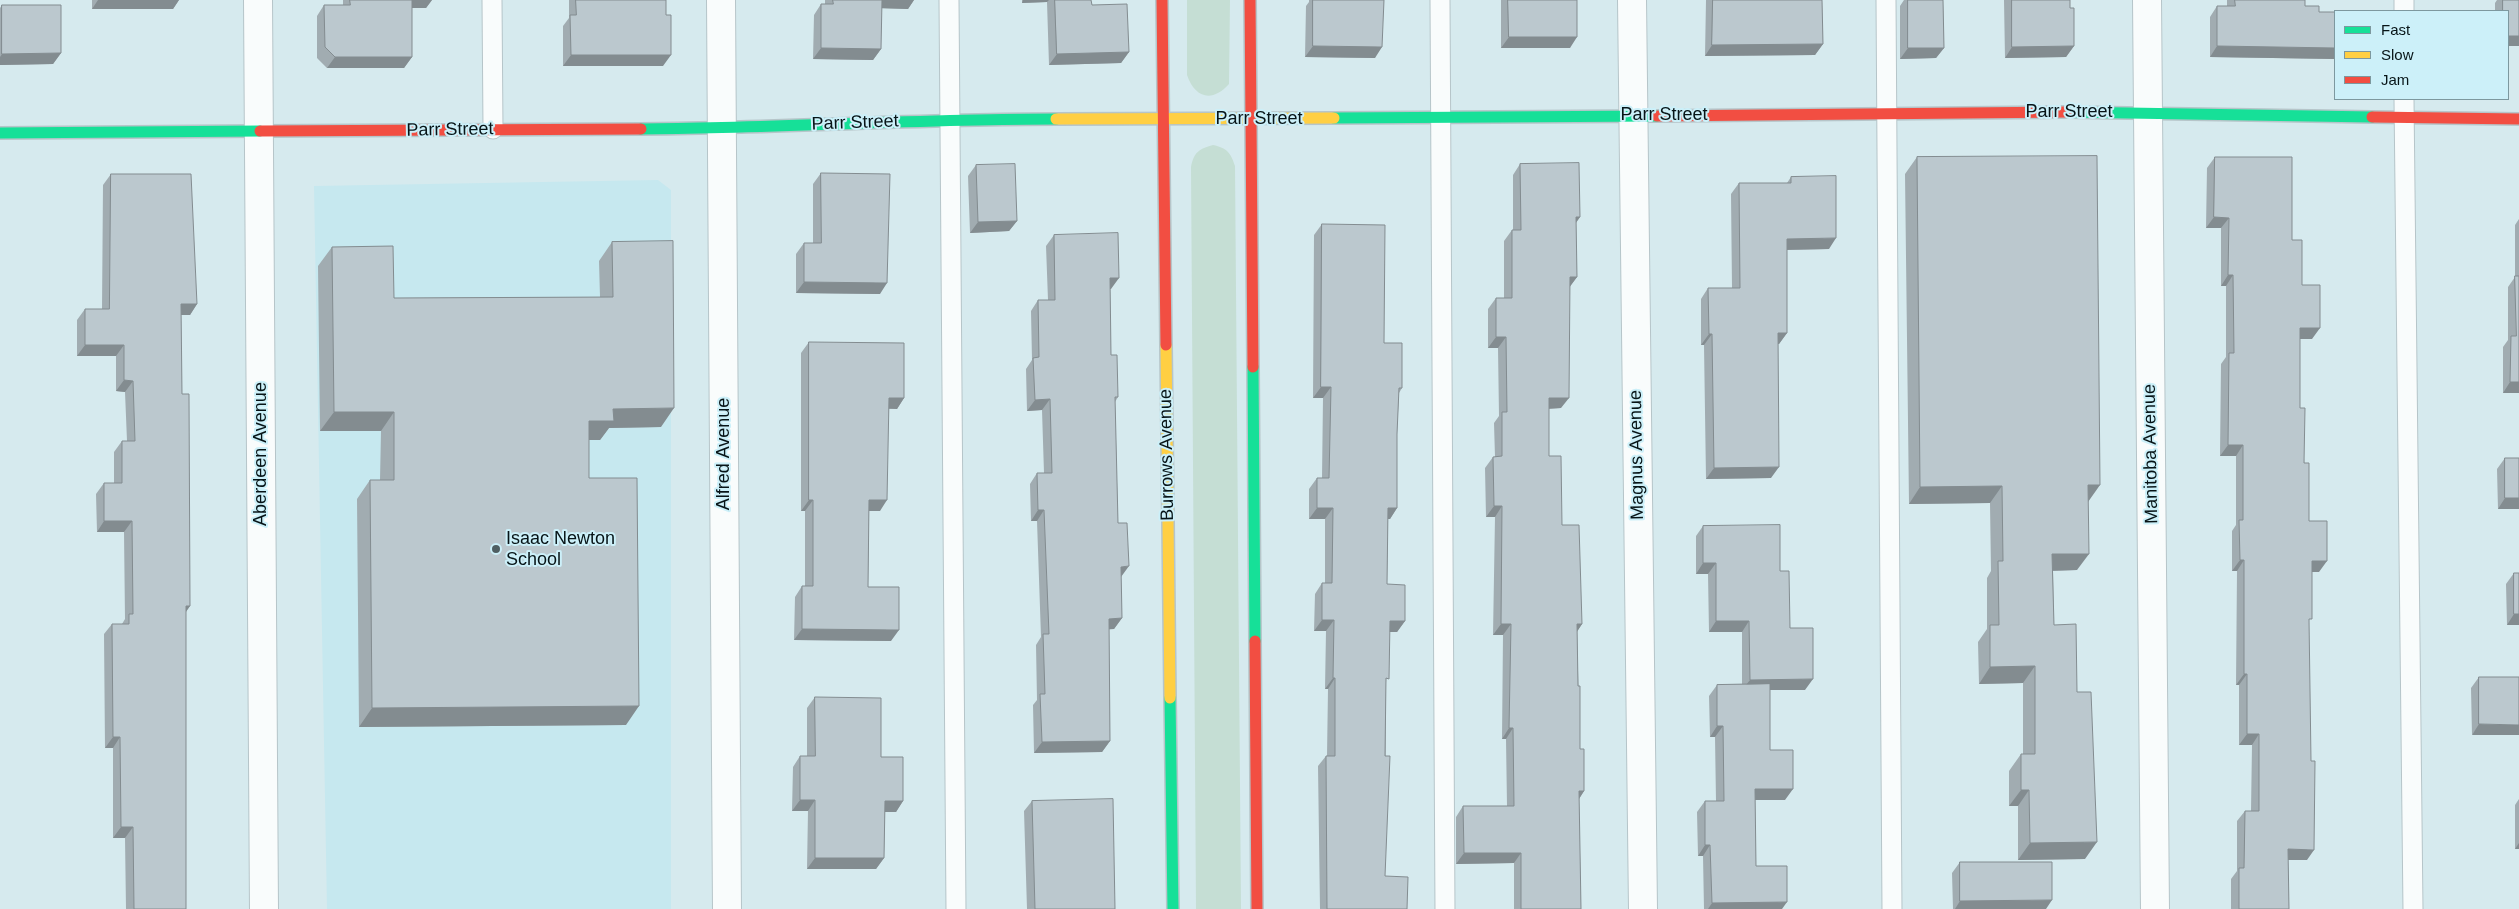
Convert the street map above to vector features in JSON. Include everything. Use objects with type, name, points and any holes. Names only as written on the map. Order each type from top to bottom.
[{"type":"street","name":"Aberdeen Avenue","points":[[258,0],[264,909]]},
{"type":"street","name":"Alfred Avenue","points":[[721,0],[727,909]]},
{"type":"street","name":"Burrows Avenue","points":[[1162,0],[1172,909]]},
{"type":"street","points":[[1250,0],[1257,909]]},
{"type":"street","name":"Magnus Avenue","points":[[1632,0],[1643,909]]},
{"type":"street","name":"Manitoba Avenue","points":[[2146,0],[2155,909]]},
{"type":"street","name":"Parr Street","points":[[0,133],[722,128],[949,119],[1441,118],[2404,108],[2519,119]]},
{"type":"lane","points":[[492,0],[493,129]]},
{"type":"lane","points":[[949,0],[956,909]]},
{"type":"lane","points":[[1440,0],[1445,909]]},
{"type":"lane","points":[[1886,0],[1892,909]]},
{"type":"lane","points":[[2404,108],[2414,909]]},
{"type":"shaded area","name":"Isaac Newton School","points":[[658,180],[671,190],[671,909],[327,909],[314,186]]},
{"type":"green space","points":[[1187,0],[1230,0],[1229,84],[1223,90],[1210,96],[1199,93],[1190,83],[1187,75]]},
{"type":"green space","points":[[1213,145],[1228,152],[1235,166],[1241,909],[1196,909],[1191,167],[1198,152]]},
{"type":"building","points":[[350,0],[412,0],[412,57],[335,57],[325,47],[324,5],[350,5]]},
{"type":"building","points":[[576,0],[666,0],[666,15],[671,15],[671,55],[571,55],[570,15],[576,15]]},
{"type":"building","points":[[833,0],[882,0],[881,49],[821,48],[821,4],[833,4]]},
{"type":"building","points":[[1055,0],[1091,0],[1092,5],[1127,4],[1129,52],[1057,54]]},
{"type":"building","points":[[1313,0],[1384,0],[1382,47],[1313,46]]},
{"type":"building","points":[[1508,0],[1577,0],[1577,37],[1509,37]]},
{"type":"building","points":[[1713,0],[1822,0],[1823,44],[1712,45]]},
{"type":"building","points":[[1908,0],[1943,0],[1944,48],[1908,48]]},
{"type":"building","points":[[2012,0],[2070,0],[2070,8],[2074,8],[2074,46],[2012,47]]},
{"type":"building","points":[[2235,0],[2305,0],[2305,6],[2319,6],[2319,12],[2334,12],[2334,48],[2217,46],[2217,6],[2235,6]]},
{"type":"building","points":[[2503,0],[2519,0],[2519,36],[2509,36],[2509,10],[2503,10]]},
{"type":"building","points":[[2,5],[61,5],[61,53],[2,54]]},
{"type":"building","points":[[2097,156],[2100,485],[2088,485],[2089,554],[2052,554],[2054,625],[2076,624],[2077,692],[2091,692],[2097,842],[2030,843],[2029,790],[2021,790],[2021,754],[2035,754],[2035,666],[1990,667],[1990,625],[1999,625],[1998,561],[2003,561],[2002,486],[1920,487],[1917,157]]},
{"type":"building","points":[[2215,157],[2292,157],[2292,240],[2302,240],[2302,285],[2320,285],[2320,328],[2300,328],[2300,408],[2305,408],[2304,463],[2309,463],[2309,521],[2327,521],[2327,561],[2312,561],[2312,619],[2309,619],[2311,761],[2315,761],[2314,850],[2288,849],[2289,909],[2239,909],[2239,868],[2244,868],[2245,811],[2259,811],[2259,734],[2247,734],[2247,674],[2244,674],[2244,560],[2240,560],[2239,520],[2243,520],[2243,445],[2228,445],[2229,353],[2234,353],[2233,275],[2228,275],[2229,218],[2214,217]]},
{"type":"building","points":[[1579,163],[1580,217],[1576,217],[1577,277],[1570,277],[1569,398],[1549,398],[1549,456],[1561,456],[1562,525],[1579,525],[1582,624],[1577,624],[1578,686],[1580,686],[1580,749],[1584,749],[1584,791],[1579,791],[1581,909],[1521,909],[1521,853],[1464,853],[1463,806],[1514,806],[1513,728],[1509,728],[1511,624],[1501,624],[1502,506],[1494,506],[1493,457],[1502,456],[1502,412],[1507,412],[1506,337],[1496,337],[1496,298],[1512,298],[1512,230],[1521,230],[1520,164]]},
{"type":"building","points":[[1015,164],[1017,221],[978,222],[976,165]]},
{"type":"building","points":[[821,173],[890,174],[887,283],[804,282],[804,243],[821,243]]},
{"type":"building","points":[[111,174],[191,174],[197,304],[181,304],[182,394],[189,394],[190,606],[186,606],[186,909],[134,909],[133,827],[121,827],[120,737],[113,737],[112,624],[129,624],[129,614],[133,614],[132,521],[104,521],[104,483],[122,483],[122,441],[135,441],[133,381],[124,380],[124,345],[85,345],[85,309],[109,309]]},
{"type":"building","points":[[1836,176],[1836,238],[1787,239],[1787,333],[1778,333],[1779,467],[1714,468],[1712,334],[1709,334],[1708,288],[1740,288],[1739,183],[1791,183],[1791,177]]},
{"type":"building","points":[[1322,224],[1385,225],[1384,343],[1402,343],[1402,388],[1399,388],[1397,434],[1397,508],[1388,508],[1387,584],[1405,585],[1405,621],[1390,621],[1389,679],[1386,678],[1385,756],[1390,756],[1385,876],[1408,877],[1407,909],[1327,909],[1326,756],[1335,756],[1335,678],[1333,678],[1334,620],[1322,620],[1322,583],[1332,583],[1333,508],[1317,508],[1317,478],[1329,478],[1331,387],[1321,387]]},
{"type":"building","points":[[1118,233],[1119,278],[1110,278],[1111,355],[1117,355],[1118,397],[1115,397],[1118,523],[1127,523],[1129,566],[1121,567],[1122,618],[1109,619],[1110,741],[1042,742],[1040,694],[1045,694],[1043,634],[1049,634],[1044,510],[1038,510],[1037,473],[1052,473],[1050,399],[1035,400],[1033,358],[1039,357],[1038,300],[1055,300],[1054,235]]},
{"type":"building","points":[[673,241],[674,408],[613,409],[614,421],[589,421],[589,478],[637,478],[639,706],[372,708],[370,480],[394,480],[394,412],[334,412],[332,247],[393,246],[394,298],[613,297],[612,242]]},
{"type":"building","points":[[2515,276],[2519,276],[2519,382],[2510,382],[2511,336],[2516,336]]},
{"type":"building","points":[[809,342],[904,343],[904,398],[889,398],[887,500],[869,500],[868,587],[899,587],[899,630],[802,629],[802,586],[813,586],[813,500],[809,500]]},
{"type":"building","points":[[2505,458],[2519,458],[2519,498],[2505,498]]},
{"type":"building","points":[[1780,525],[1780,571],[1789,571],[1790,628],[1813,628],[1813,679],[1750,680],[1749,621],[1716,621],[1716,563],[1703,563],[1703,526]]},
{"type":"building","points":[[2514,573],[2519,573],[2519,614],[2514,614]]},
{"type":"building","points":[[2479,677],[2519,677],[2519,725],[2479,724]]},
{"type":"building","points":[[1770,684],[1770,750],[1793,750],[1793,789],[1755,789],[1756,866],[1787,866],[1787,902],[1712,903],[1710,845],[1705,845],[1705,801],[1724,801],[1723,726],[1717,726],[1717,685]]},
{"type":"building","points":[[815,697],[881,698],[881,757],[903,757],[903,801],[885,801],[884,858],[815,858],[815,800],[800,800],[800,756],[815,756]]},
{"type":"building","points":[[1113,799],[1115,909],[1035,909],[1032,801]]},
{"type":"building","points":[[1960,862],[2052,862],[2052,900],[1960,901]]},
{"type":"traffic: fast","points":[[2067,112],[2372,117]]},
{"type":"traffic: fast","points":[[1334,118],[1657,116]]},
{"type":"traffic: fast","points":[[641,129],[952,120],[1056,119]]},
{"type":"traffic: fast","points":[[0,133],[260,131]]},
{"type":"traffic: fast","points":[[1253,367],[1255,641]]},
{"type":"traffic: fast","points":[[1170,698],[1173,909]]},
{"type":"traffic: slow","points":[[1056,119],[1334,118]]},
{"type":"traffic: slow","points":[[1166,345],[1170,698]]},
{"type":"traffic: jam","points":[[1162,0],[1166,345]]},
{"type":"traffic: jam","points":[[1250,0],[1253,367]]},
{"type":"traffic: jam","points":[[1657,116],[2067,112]]},
{"type":"traffic: jam","points":[[2372,117],[2519,119]]},
{"type":"traffic: jam","points":[[260,131],[641,129]]},
{"type":"traffic: jam","points":[[1255,641],[1257,909]]},
{"type":"place","name":"Isaac Newton School","points":[[496,549]]}]
